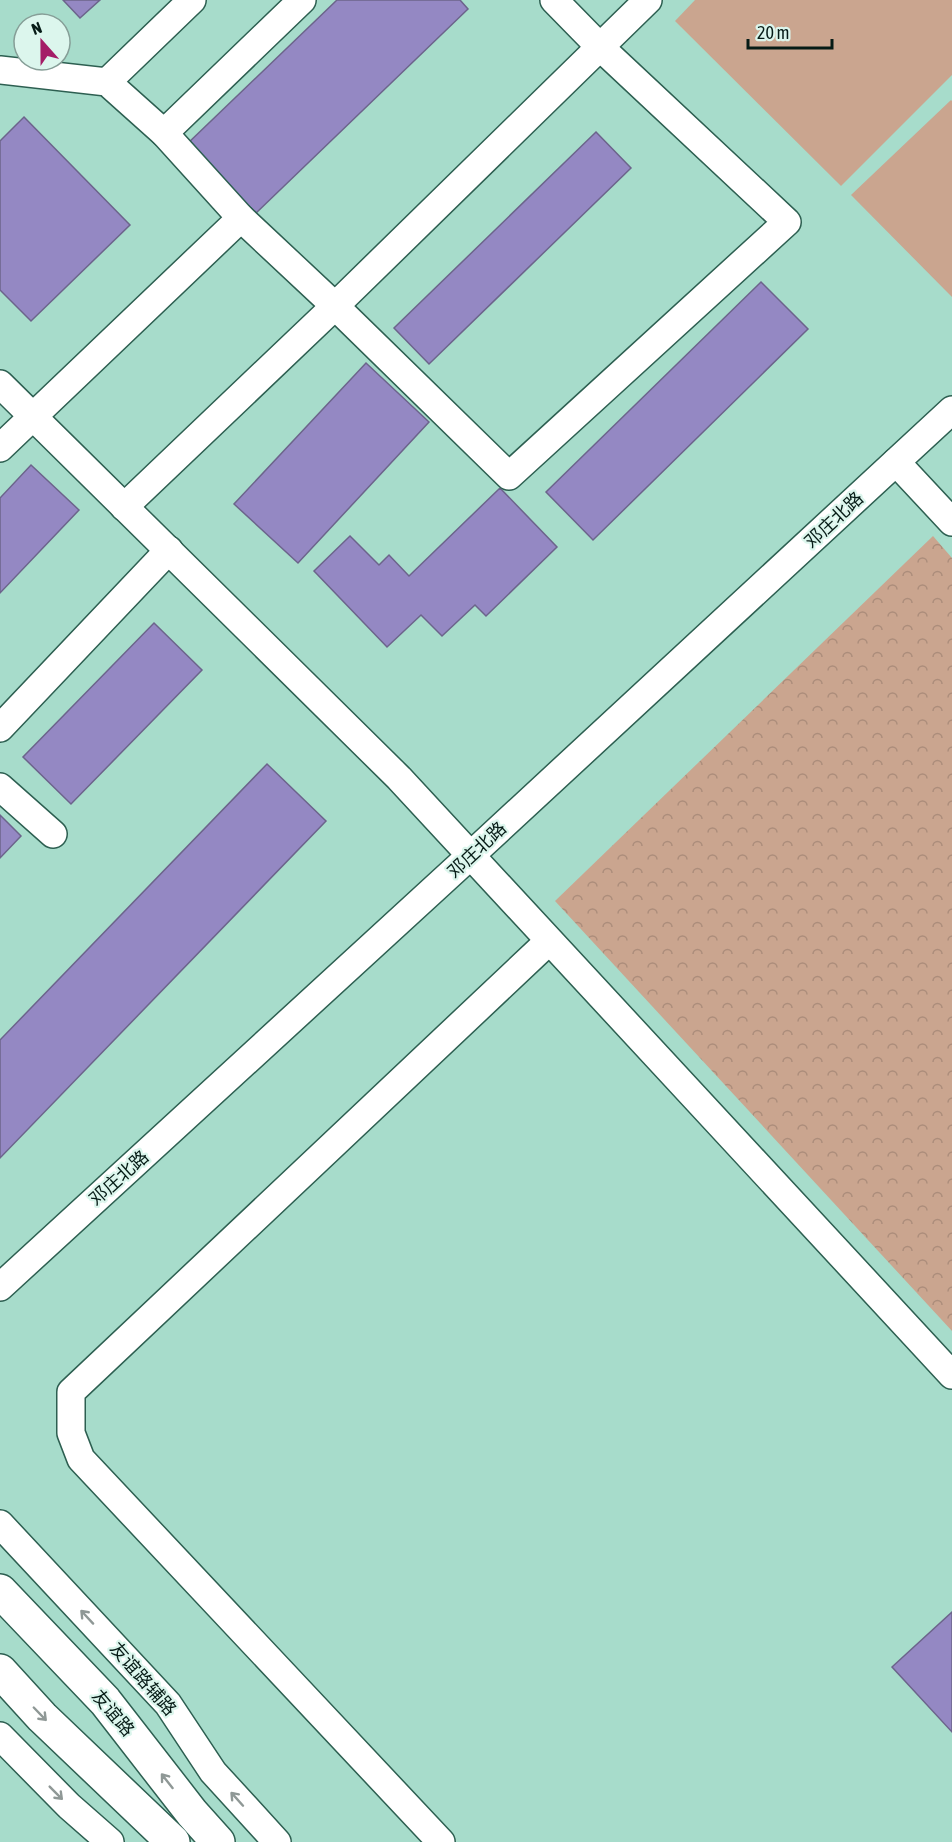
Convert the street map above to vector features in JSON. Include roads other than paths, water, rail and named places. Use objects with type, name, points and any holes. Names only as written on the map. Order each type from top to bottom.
[{"type":"main road","name":"友谊路","points":[[0,1591],[105,1701],[192,1813],[218,1842]]},
{"type":"main road","points":[[0,1671],[42,1717],[173,1842]]},
{"type":"street","points":[[107,82],[192,0]]},
{"type":"street","points":[[164,133],[302,0]]},
{"type":"street","points":[[0,70],[107,82],[164,133],[241,218],[335,306],[509,477],[787,222],[600,47],[554,0]]},
{"type":"street","points":[[124,507],[335,306],[648,0]]},
{"type":"street","points":[[0,448],[241,218]]},
{"type":"street","points":[[0,384],[399,778],[952,1375]]},
{"type":"street","name":"邓庄北路","points":[[0,1287],[952,410]]},
{"type":"street","points":[[896,462],[952,522]]},
{"type":"street","points":[[0,728],[169,550]]},
{"type":"street","points":[[0,787],[53,834]]},
{"type":"street","points":[[441,1842],[81,1460],[70,1433],[70,1392],[549,941]]},
{"type":"street","name":"友谊路辅路","points":[[0,1524],[168,1704],[213,1772],[277,1842]]},
{"type":"street","points":[[0,1736],[69,1806],[110,1842]]}]
